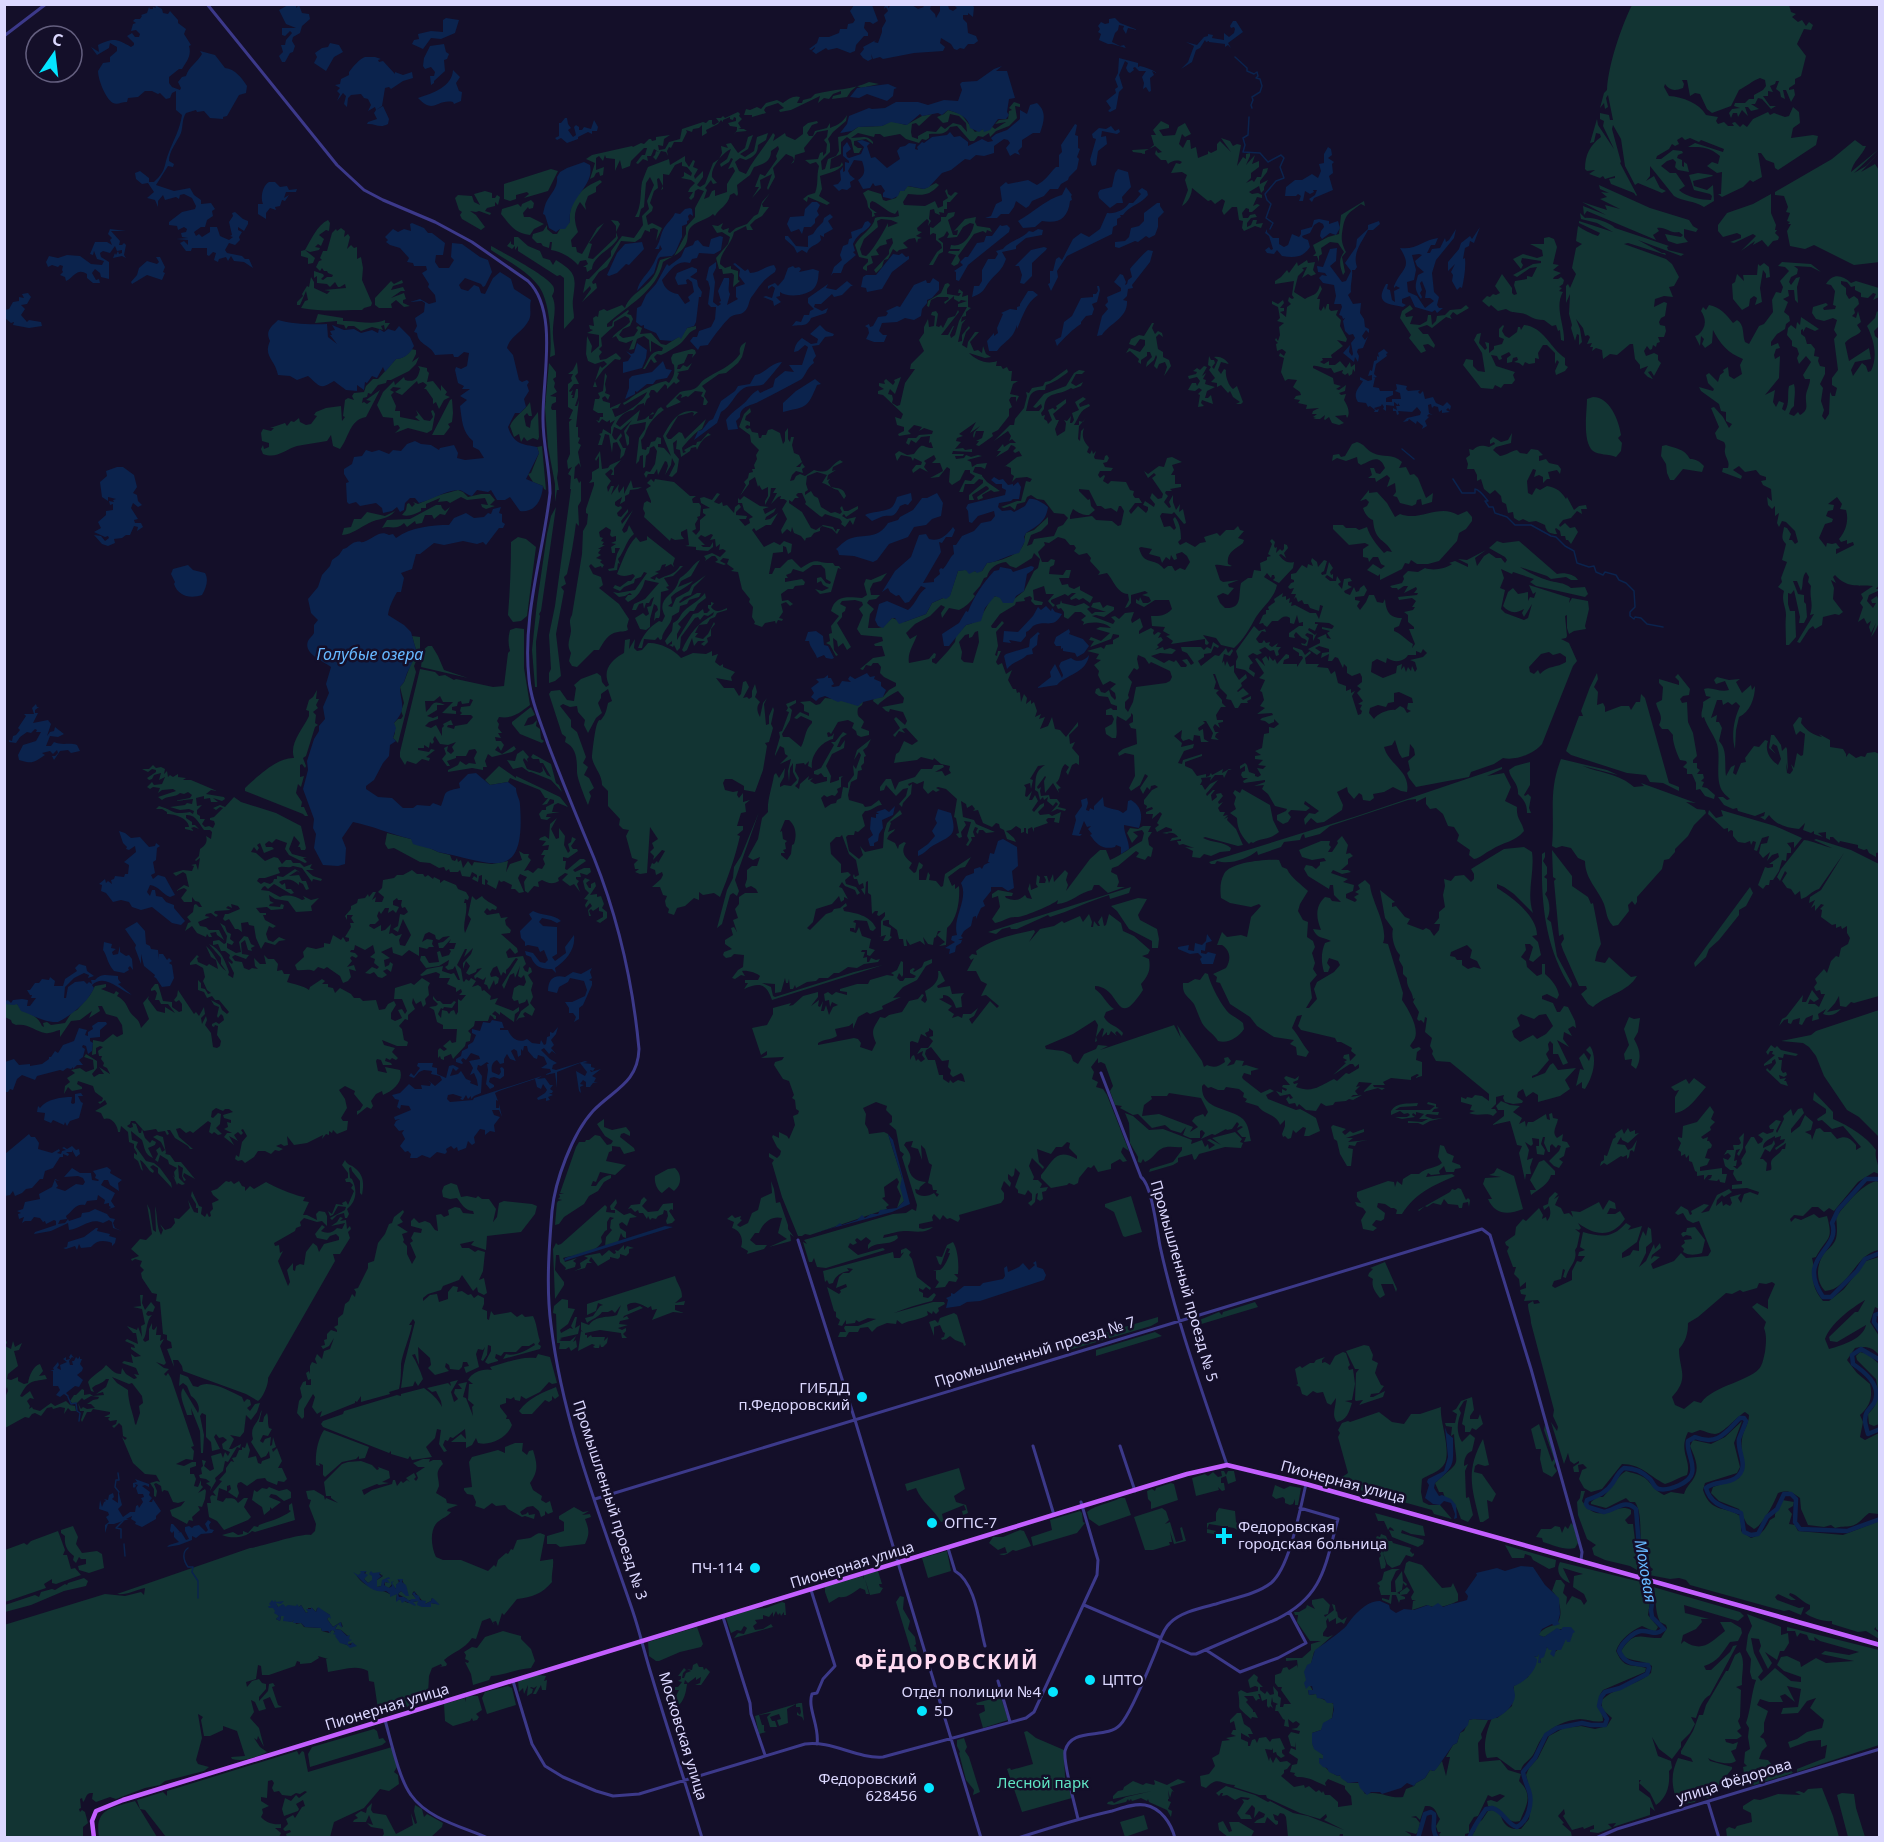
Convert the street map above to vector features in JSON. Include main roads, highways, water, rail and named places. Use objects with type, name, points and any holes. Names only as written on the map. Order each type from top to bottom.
[{"type":"main road","name":"Пионерная улица","points":[[94,1838],[93,1816],[102,1806],[948,1548],[1082,1504],[1227,1465],[1306,1484],[1880,1645]]},
{"type":"water","points":[[290,4],[296,5],[296,8],[299,5],[302,13],[309,14],[310,19],[302,26],[300,33],[293,37],[292,41],[295,46],[293,52],[285,62],[282,62],[279,56],[283,52],[281,45],[285,45],[292,33],[290,31],[285,36],[282,35],[282,28],[296,28],[286,24],[279,10]]},
{"type":"water","points":[[155,5],[162,9],[163,13],[168,14],[170,11],[178,23],[186,29],[184,34],[191,45],[188,59],[182,69],[169,77],[172,87],[180,90],[178,82],[186,76],[200,57],[202,54],[200,51],[215,55],[225,68],[235,72],[247,86],[246,93],[239,95],[223,119],[210,118],[204,111],[197,112],[196,110],[186,113],[181,133],[169,157],[169,161],[174,164],[173,167],[168,166],[156,185],[174,191],[190,188],[201,200],[201,204],[211,203],[215,209],[212,211],[213,216],[207,220],[205,227],[194,232],[196,236],[199,234],[202,237],[210,232],[210,227],[217,227],[220,236],[229,240],[233,237],[230,236],[232,235],[229,222],[233,216],[232,213],[235,212],[248,221],[244,231],[238,227],[238,230],[242,232],[240,240],[235,245],[229,243],[225,250],[227,253],[249,259],[253,268],[244,262],[234,261],[231,256],[228,261],[226,257],[219,259],[218,262],[214,260],[216,253],[207,255],[207,248],[192,248],[191,251],[186,251],[180,243],[184,241],[188,245],[188,240],[176,239],[188,238],[182,237],[181,233],[186,232],[187,229],[184,227],[178,230],[177,226],[169,225],[169,222],[182,212],[195,209],[192,198],[184,194],[180,195],[179,199],[176,197],[165,200],[163,195],[158,201],[158,207],[155,200],[147,198],[154,192],[148,183],[142,184],[136,179],[135,173],[140,171],[149,178],[149,182],[154,182],[163,171],[182,115],[176,110],[176,91],[166,99],[160,93],[145,91],[138,97],[128,98],[127,102],[116,104],[107,97],[102,88],[98,71],[103,63],[110,62],[110,57],[117,51],[117,47],[110,43],[109,48],[97,55],[91,47],[99,52],[98,45],[114,40],[131,47],[134,43],[127,36],[132,33],[135,37],[139,37],[140,34],[136,30],[131,31],[133,24],[136,23],[133,21],[147,13],[149,7],[150,9],[156,8]]},
{"type":"water","points":[[854,5],[872,5],[878,21],[873,24],[865,22],[864,28],[868,36],[864,36],[856,45],[855,51],[850,53],[837,48],[828,50],[826,48],[816,54],[812,51],[815,47],[809,49],[817,43],[819,37],[829,37],[839,33],[840,29],[847,29],[848,24],[855,20],[850,11]]},
{"type":"water","points":[[885,5],[888,5],[888,8],[891,5],[912,5],[918,9],[924,7],[922,5],[931,5],[930,9],[936,18],[940,5],[948,5],[953,11],[957,8],[954,5],[972,5],[974,7],[973,17],[968,13],[968,15],[963,15],[963,19],[967,23],[968,33],[976,36],[978,41],[968,44],[964,49],[957,50],[941,38],[940,43],[945,47],[943,51],[914,53],[883,59],[880,57],[873,59],[871,54],[872,59],[868,61],[860,54],[863,47],[876,40],[874,42],[878,43],[886,21],[884,15],[888,11],[886,7],[884,9]]},
{"type":"water","points":[[446,18],[459,20],[455,33],[441,39],[431,38],[423,49],[412,44],[414,40],[419,39],[418,34],[431,31],[443,32],[443,20]]},
{"type":"water","points":[[1115,18],[1120,23],[1138,30],[1128,28],[1126,34],[1124,26],[1119,25],[1112,42],[1120,46],[1124,45],[1126,48],[1099,40],[1101,34],[1098,32],[1100,29],[1098,26],[1101,22],[1109,23],[1109,19]]},
{"type":"water","points":[[1233,21],[1236,21],[1243,32],[1228,43],[1231,48],[1228,45],[1225,47],[1225,44],[1205,40],[1196,50],[1192,62],[1181,69],[1188,62],[1194,46],[1186,42],[1197,45],[1208,34],[1213,35],[1212,38],[1224,40],[1224,33],[1229,37],[1234,33],[1234,27],[1230,26]]},
{"type":"water","points":[[330,43],[339,45],[343,52],[334,57],[326,71],[314,63],[317,57],[315,53],[328,47]]},
{"type":"water","points":[[444,44],[449,54],[444,60],[445,71],[431,85],[430,76],[434,76],[435,72],[431,67],[425,69],[424,58],[430,46]]},
{"type":"water","points":[[365,57],[381,59],[378,60],[379,62],[383,61],[395,74],[395,72],[403,75],[412,72],[413,78],[391,89],[385,88],[382,106],[376,110],[375,107],[368,111],[371,105],[368,99],[361,94],[351,95],[348,98],[347,107],[344,104],[346,96],[343,93],[337,101],[340,94],[337,91],[340,88],[335,85],[340,84],[341,79],[349,75],[354,66]]},
{"type":"water","points":[[1119,58],[1138,63],[1138,67],[1140,66],[1157,73],[1152,71],[1154,75],[1150,78],[1151,91],[1149,92],[1146,87],[1143,89],[1142,77],[1146,71],[1139,71],[1135,67],[1130,73],[1126,68],[1128,63],[1125,61],[1119,75],[1123,88],[1119,92],[1116,109],[1110,112],[1108,111],[1111,108],[1106,101],[1116,93],[1115,89],[1118,87],[1115,79],[1118,73]]},
{"type":"water","points":[[1002,66],[996,71],[1007,71],[1015,98],[1009,99],[1007,112],[1009,115],[1006,119],[998,119],[990,130],[984,132],[983,129],[979,132],[970,128],[965,118],[948,110],[942,115],[938,113],[922,116],[920,114],[907,125],[891,122],[882,126],[858,127],[852,131],[840,133],[847,124],[849,116],[869,108],[885,108],[896,102],[918,102],[928,105],[944,100],[958,101],[962,82],[977,81]]},
{"type":"water","points":[[453,70],[460,77],[456,83],[459,91],[462,92],[461,101],[432,106],[423,103],[418,98],[445,85],[452,76]]},
{"type":"water","points":[[888,84],[897,88],[887,101],[867,94],[859,98],[850,97],[857,88]]},
{"type":"water","points":[[1037,103],[1043,113],[1040,133],[1033,133],[1022,140],[1022,147],[1018,151],[1020,155],[1015,153],[1010,156],[1006,148],[1010,143],[1004,139],[994,146],[994,153],[984,156],[976,155],[970,160],[965,159],[951,170],[942,173],[929,187],[924,189],[908,186],[892,199],[883,197],[885,191],[881,185],[875,186],[873,183],[870,188],[863,189],[858,180],[864,172],[862,161],[854,160],[848,171],[855,179],[850,182],[851,187],[839,191],[833,185],[838,184],[841,180],[840,171],[843,167],[843,172],[845,171],[845,162],[849,163],[843,156],[843,147],[847,142],[851,149],[846,153],[847,157],[861,154],[864,147],[857,141],[862,140],[870,143],[867,146],[871,158],[875,157],[887,168],[900,159],[897,151],[900,147],[909,143],[916,144],[915,149],[918,150],[917,147],[922,142],[932,137],[947,135],[950,132],[954,137],[960,136],[968,142],[968,146],[982,139],[988,142],[993,141],[991,138],[1007,130],[1020,119],[1020,110],[1027,114],[1030,105]]},
{"type":"water","points":[[383,106],[389,119],[388,124],[382,126],[367,124],[377,119],[374,113]]},
{"type":"water","points":[[565,118],[571,128],[568,130],[573,137],[576,135],[574,127],[576,125],[579,130],[584,127],[591,129],[594,120],[598,127],[597,131],[592,131],[592,134],[588,132],[567,143],[561,138],[557,140],[555,138],[559,136],[559,123]]},
{"type":"water","points":[[1075,124],[1077,125],[1075,135],[1078,136],[1078,148],[1080,149],[1077,157],[1079,159],[1077,169],[1068,180],[1058,189],[1050,189],[1044,196],[1032,201],[1026,208],[1016,201],[1009,214],[1001,214],[997,218],[985,218],[991,216],[996,204],[1002,201],[1000,187],[1006,182],[1008,184],[1028,180],[1037,185],[1056,167],[1059,167],[1061,145]]},
{"type":"water","points":[[1111,126],[1115,131],[1119,129],[1120,132],[1117,134],[1102,131],[1101,137],[1106,136],[1107,144],[1098,151],[1096,165],[1092,166],[1090,160],[1096,139],[1092,134],[1099,128],[1106,129]]},
{"type":"water","points":[[1328,147],[1332,155],[1328,158],[1334,162],[1332,164],[1333,173],[1329,176],[1333,190],[1314,198],[1312,202],[1309,199],[1315,195],[1317,190],[1313,190],[1314,192],[1310,194],[1305,191],[1303,201],[1299,201],[1301,196],[1298,194],[1285,196],[1286,187],[1295,180],[1302,180],[1312,174],[1318,178],[1321,171],[1319,164],[1324,163],[1324,154]]},
{"type":"water","points":[[584,162],[590,165],[589,180],[573,206],[570,222],[565,229],[556,232],[549,228],[543,214],[546,202],[556,187],[560,172]]},
{"type":"water","points":[[1118,169],[1128,172],[1131,187],[1122,197],[1123,203],[1117,203],[1110,208],[1099,198],[1098,193],[1100,190],[1112,187]]},
{"type":"water","points":[[269,182],[275,182],[280,187],[287,186],[289,190],[297,189],[296,192],[286,192],[284,198],[289,195],[285,201],[282,200],[280,206],[275,207],[276,210],[270,208],[266,213],[266,219],[258,214],[258,204],[263,204],[263,192]]},
{"type":"water","points":[[1066,187],[1072,195],[1072,200],[1061,219],[1053,222],[1042,221],[1035,227],[1023,228],[1018,221],[1062,195]]},
{"type":"water","points":[[1142,188],[1147,191],[1148,195],[1120,215],[1112,234],[1067,256],[1057,271],[1058,277],[1051,291],[1048,284],[1050,283],[1050,271],[1053,271],[1056,259],[1059,257],[1062,260],[1073,239],[1081,233],[1089,237],[1100,229],[1107,213],[1120,211],[1129,203],[1133,203],[1141,194],[1138,191]]},
{"type":"water","points":[[812,202],[820,205],[815,223],[811,227],[804,227],[802,234],[799,229],[791,232],[787,224],[790,217],[804,216],[805,209]]},
{"type":"water","points":[[1160,203],[1164,212],[1158,218],[1155,235],[1149,238],[1146,236],[1138,242],[1135,241],[1119,248],[1115,247],[1115,242],[1125,241],[1129,237],[1131,228],[1139,226],[1144,221],[1144,213]]},
{"type":"water","points":[[690,208],[693,216],[690,214],[687,224],[682,226],[682,237],[675,253],[672,256],[658,259],[654,273],[637,291],[662,249],[660,245],[659,249],[655,249],[665,227],[675,213],[680,214]]},
{"type":"water","points":[[830,214],[833,217],[828,221],[833,229],[824,234],[824,237],[820,235],[821,240],[809,248],[807,253],[802,250],[797,253],[785,239],[785,236],[788,236],[796,246],[808,247],[808,236],[813,234],[824,218]]},
{"type":"water","points":[[1314,220],[1329,221],[1329,224],[1338,221],[1340,228],[1336,235],[1330,233],[1322,239],[1320,236],[1324,227],[1319,222],[1314,225],[1310,233],[1302,236],[1308,240],[1310,247],[1301,255],[1286,257],[1277,250],[1274,254],[1267,253],[1265,250],[1269,247],[1273,249],[1269,236],[1265,233],[1267,229],[1273,238],[1279,238],[1279,244],[1284,247],[1288,245],[1292,234],[1299,237],[1301,230],[1312,227]]},
{"type":"water","points":[[868,221],[871,224],[853,244],[855,251],[853,252],[856,255],[844,265],[841,273],[833,273],[831,276],[834,267],[842,260],[840,255],[843,246],[848,244],[849,239],[852,238],[851,232],[862,228]]},
{"type":"water","points":[[1379,221],[1380,224],[1373,230],[1368,230],[1357,252],[1357,267],[1352,270],[1351,292],[1348,295],[1353,304],[1361,303],[1360,313],[1365,327],[1369,329],[1369,333],[1366,330],[1362,336],[1365,340],[1368,336],[1363,348],[1358,349],[1358,362],[1355,357],[1354,362],[1343,353],[1350,345],[1349,352],[1352,356],[1351,343],[1355,338],[1353,334],[1349,335],[1345,331],[1343,321],[1345,318],[1339,315],[1341,304],[1334,304],[1336,296],[1334,285],[1323,283],[1319,278],[1322,275],[1327,276],[1325,273],[1318,272],[1317,266],[1323,267],[1330,249],[1337,248],[1336,261],[1330,266],[1342,282],[1346,281],[1351,271],[1345,263],[1356,247],[1357,239],[1368,229],[1368,225]]},
{"type":"water","points":[[410,224],[424,228],[445,243],[443,255],[436,255],[435,262],[439,268],[449,268],[454,260],[451,257],[452,243],[462,244],[488,260],[492,272],[485,286],[465,278],[459,285],[461,289],[468,291],[474,285],[485,294],[493,278],[500,272],[511,279],[514,289],[531,300],[529,320],[507,348],[513,355],[519,380],[529,382],[527,385],[529,391],[524,399],[526,407],[520,413],[515,413],[508,427],[516,440],[537,447],[539,453],[526,479],[543,486],[539,501],[530,510],[520,511],[510,497],[497,500],[491,490],[488,492],[477,490],[472,496],[460,490],[453,491],[419,503],[415,498],[410,498],[405,503],[404,510],[400,512],[397,507],[383,513],[382,508],[376,503],[360,506],[356,502],[349,504],[347,502],[346,483],[349,482],[344,469],[352,464],[354,457],[362,456],[366,450],[372,452],[379,450],[389,454],[393,450],[401,451],[407,444],[415,441],[431,445],[439,450],[454,445],[458,453],[457,458],[465,460],[484,458],[479,450],[473,447],[473,441],[465,430],[461,416],[460,406],[467,400],[460,396],[470,389],[462,389],[464,386],[458,383],[455,370],[456,367],[461,369],[467,366],[469,353],[464,352],[458,357],[454,357],[453,354],[435,355],[414,332],[417,326],[415,318],[424,312],[425,303],[410,302],[420,299],[429,304],[436,302],[435,295],[428,287],[429,284],[422,273],[427,270],[426,266],[414,266],[413,263],[407,262],[409,258],[400,248],[386,242],[388,240],[385,237],[393,229],[398,232],[404,229],[411,231]]},
{"type":"water","points":[[1000,225],[1007,225],[1010,228],[1009,232],[968,265],[959,281],[956,280],[954,271],[963,265],[960,262],[968,257],[977,243],[984,242],[986,236],[992,236]]},
{"type":"water","points":[[1480,227],[1474,243],[1470,241],[1469,246],[1465,248],[1462,288],[1457,290],[1452,281],[1451,272],[1455,264],[1448,271],[1448,262],[1461,243],[1470,236],[1472,239]]},
{"type":"water","points":[[110,229],[126,231],[111,231],[120,241],[119,245],[124,243],[126,245],[124,255],[126,258],[122,256],[113,258],[118,251],[119,254],[122,253],[122,250],[117,251],[115,246],[110,253],[103,251],[100,253],[101,257],[109,262],[109,279],[101,277],[95,269],[92,273],[100,283],[93,283],[87,278],[87,274],[81,272],[66,281],[65,277],[60,275],[63,272],[63,266],[48,267],[46,262],[49,256],[58,258],[67,255],[80,256],[91,264],[102,265],[104,261],[97,259],[94,251],[93,255],[90,254],[95,242],[107,242],[112,245],[110,240],[112,238],[108,234]]},
{"type":"water","points":[[1038,229],[1043,230],[1042,235],[1026,238],[1016,246],[1016,249],[1002,252],[1006,259],[1003,266],[983,291],[972,297],[974,286],[979,286],[982,281],[982,270],[988,259],[995,259],[998,254],[996,251],[1003,249],[1029,231],[1033,232]]},
{"type":"water","points":[[1456,229],[1454,238],[1436,260],[1432,273],[1434,292],[1439,297],[1437,305],[1443,308],[1437,313],[1435,310],[1432,312],[1415,307],[1410,296],[1402,299],[1402,303],[1406,305],[1403,307],[1392,305],[1382,299],[1386,284],[1395,302],[1394,291],[1400,288],[1396,286],[1394,288],[1394,286],[1405,268],[1406,260],[1400,248],[1411,248],[1438,238],[1427,253],[1430,253],[1432,249],[1440,248],[1445,238],[1446,242]],"holes":[[[1412,255],[1422,255],[1415,261],[1424,272],[1418,275],[1416,290],[1421,299],[1420,283],[1422,281],[1426,291],[1425,298],[1434,301],[1425,308],[1417,296],[1408,292],[1407,282],[1414,280],[1416,270]]]},
{"type":"water","points":[[723,237],[721,250],[714,254],[699,253],[697,258],[692,259],[690,263],[677,264],[662,280],[666,288],[678,294],[685,304],[690,301],[688,297],[694,292],[692,282],[688,279],[687,284],[678,285],[675,278],[677,273],[692,267],[697,269],[697,272],[690,277],[697,280],[702,292],[694,326],[687,328],[681,339],[679,337],[672,341],[660,340],[656,333],[636,322],[637,308],[641,306],[646,295],[656,284],[667,264],[669,266],[681,257],[685,248],[693,245],[695,241],[698,240],[703,246],[709,247],[711,239]]},
{"type":"water","points":[[642,242],[644,249],[629,265],[626,264],[617,273],[607,275],[617,253],[625,244]]},
{"type":"water","points":[[1047,248],[1046,250],[1032,263],[1032,276],[1024,284],[1020,283],[1022,275],[1019,266],[1015,266],[1031,250]]},
{"type":"water","points":[[1148,250],[1153,251],[1150,262],[1132,285],[1133,288],[1128,289],[1127,296],[1123,300],[1127,301],[1125,312],[1102,335],[1097,336],[1102,316],[1108,309],[1105,305],[1108,302],[1107,297],[1121,291],[1121,288],[1114,282],[1120,274],[1123,275],[1125,285],[1127,284],[1132,277],[1130,269]]},
{"type":"water","points":[[902,253],[906,257],[909,256],[909,259],[892,272],[882,289],[867,292],[866,288],[861,287],[863,277],[876,275],[893,254]]},
{"type":"water","points":[[156,257],[160,257],[165,267],[162,280],[147,275],[132,284],[139,268],[147,261],[157,264],[159,262]]},
{"type":"water","points":[[716,262],[713,274],[715,282],[713,302],[718,306],[721,301],[718,291],[724,278],[729,278],[730,294],[727,305],[738,299],[736,287],[745,284],[739,276],[740,270],[733,264],[735,263],[745,271],[748,269],[750,273],[774,265],[776,269],[751,297],[745,311],[730,317],[708,345],[700,346],[698,350],[690,341],[693,337],[697,337],[699,331],[711,327],[715,319],[716,307],[708,304],[710,288],[706,280],[709,267]]},
{"type":"water","points":[[793,266],[801,269],[799,272],[813,269],[819,271],[816,285],[812,290],[798,295],[780,292],[780,296],[776,297],[781,302],[774,306],[773,301],[763,297],[772,298],[775,288],[772,286],[768,289],[768,286],[775,283],[778,286],[784,279],[788,268]]},
{"type":"water","points":[[933,278],[939,282],[939,290],[927,300],[921,316],[914,320],[905,318],[897,322],[882,323],[879,331],[887,335],[884,342],[866,339],[869,333],[865,326],[869,324],[870,327],[873,326],[878,317],[886,316],[888,313],[886,311],[900,307],[914,285],[926,280],[930,283]]},
{"type":"water","points":[[847,281],[853,286],[842,295],[834,297],[832,294],[821,304],[815,304],[814,307],[822,311],[828,308],[826,313],[811,318],[805,324],[792,326],[796,321],[801,322],[804,315],[809,315],[814,309],[808,303],[808,298],[828,284],[826,288],[836,290]]},
{"type":"water","points":[[1097,286],[1100,290],[1097,302],[1092,304],[1094,309],[1092,315],[1086,316],[1081,324],[1057,346],[1055,340],[1061,337],[1064,322],[1072,316],[1081,298],[1093,297],[1093,294],[1096,294]]},
{"type":"water","points":[[1028,291],[1033,291],[1038,295],[1028,306],[1017,329],[1017,325],[1011,337],[997,351],[989,351],[987,341],[994,333],[994,336],[998,333],[997,328],[1003,314],[1001,313],[1010,309],[1017,310]]},
{"type":"water","points":[[28,293],[31,297],[27,304],[21,305],[25,309],[21,315],[27,322],[29,320],[41,322],[42,326],[29,328],[13,325],[14,322],[11,323],[5,318],[5,310],[9,309],[13,302],[19,301],[19,297],[24,298],[22,294]]},
{"type":"water","points":[[278,320],[302,324],[327,324],[328,337],[337,344],[330,335],[332,335],[330,331],[335,330],[332,325],[344,330],[354,329],[361,333],[372,330],[378,333],[379,329],[384,332],[388,329],[395,331],[399,326],[410,337],[414,346],[407,355],[396,359],[385,372],[383,367],[377,378],[372,376],[367,383],[365,382],[364,390],[357,385],[357,391],[346,390],[334,381],[320,386],[308,376],[297,380],[290,376],[278,375],[268,351],[270,341],[268,332]]},
{"type":"water","points":[[820,325],[826,331],[834,334],[825,337],[819,345],[812,346],[816,356],[814,363],[802,379],[744,408],[736,421],[738,429],[728,430],[726,420],[753,393],[758,390],[760,393],[773,387],[775,379],[785,371],[794,372],[789,365],[802,365],[808,347],[805,345],[794,352],[796,346],[802,338],[811,344],[817,343],[818,339],[810,334]]},
{"type":"water","points":[[637,343],[647,350],[642,368],[623,373],[623,362],[628,361],[631,356],[626,351],[634,353]]},
{"type":"water","points":[[1384,349],[1388,353],[1376,364],[1374,374],[1377,377],[1373,378],[1375,378],[1373,387],[1379,388],[1380,391],[1393,391],[1393,395],[1386,398],[1386,402],[1401,399],[1400,393],[1395,391],[1396,384],[1407,386],[1408,391],[1420,390],[1418,392],[1420,394],[1423,391],[1425,399],[1433,397],[1436,403],[1443,406],[1447,402],[1451,406],[1450,410],[1448,408],[1446,410],[1450,412],[1442,413],[1442,410],[1439,412],[1438,407],[1432,408],[1431,404],[1428,405],[1429,413],[1433,415],[1427,416],[1429,417],[1425,421],[1427,426],[1422,429],[1423,426],[1417,421],[1416,424],[1409,419],[1403,422],[1407,418],[1420,415],[1421,412],[1417,407],[1412,412],[1398,411],[1397,415],[1393,408],[1397,410],[1396,406],[1400,406],[1398,403],[1398,405],[1394,402],[1394,406],[1386,405],[1386,411],[1382,404],[1374,408],[1379,409],[1378,412],[1374,412],[1375,410],[1368,407],[1366,403],[1358,402],[1356,393],[1363,381],[1360,377],[1368,381],[1372,380],[1372,375],[1368,376],[1370,370],[1372,371],[1377,356],[1379,357],[1378,353]]},
{"type":"water","points":[[663,361],[666,369],[672,370],[667,378],[647,384],[625,399],[629,379],[632,376],[652,372]]},
{"type":"water","points":[[782,362],[764,384],[746,387],[741,391],[721,412],[717,423],[694,440],[698,431],[713,419],[721,401],[738,386],[750,384],[755,375]]},
{"type":"water","points":[[815,379],[821,384],[817,385],[808,403],[783,412],[783,403]]},
{"type":"water","points":[[123,467],[134,475],[137,487],[133,493],[137,495],[142,505],[138,507],[133,503],[131,508],[138,519],[134,520],[135,523],[141,523],[143,527],[137,531],[138,527],[134,526],[130,535],[114,539],[115,543],[108,546],[102,544],[94,535],[101,536],[105,541],[109,538],[108,536],[94,532],[101,528],[98,522],[106,515],[106,511],[113,510],[113,504],[110,505],[109,501],[114,502],[113,500],[116,499],[108,497],[108,501],[102,497],[100,482],[107,476],[106,471]]},
{"type":"water","points":[[994,477],[999,480],[1003,479],[1008,485],[1013,484],[1013,486],[1018,482],[1021,487],[1019,499],[999,503],[998,507],[1002,511],[1014,512],[1025,506],[1029,499],[1041,502],[1048,507],[1043,520],[1026,533],[1019,553],[987,563],[982,571],[977,573],[975,571],[969,574],[966,570],[958,571],[950,596],[932,603],[926,614],[899,624],[895,618],[892,618],[883,628],[878,626],[875,620],[879,604],[887,601],[908,610],[926,588],[921,586],[909,602],[905,603],[899,595],[896,596],[888,588],[882,592],[895,571],[911,557],[919,535],[926,534],[929,539],[937,540],[953,527],[955,530],[952,537],[946,537],[942,543],[939,542],[941,552],[923,583],[934,582],[940,574],[939,570],[943,569],[954,554],[953,545],[956,545],[962,536],[974,531],[981,523],[991,521],[995,516],[994,511],[978,516],[972,523],[969,522],[966,508],[968,504],[1005,495],[1006,490],[1002,488],[1002,484],[996,484],[991,480]]},
{"type":"water","points":[[911,493],[912,500],[908,505],[900,506],[894,515],[872,521],[865,515],[891,508],[897,497]]},
{"type":"water","points":[[937,493],[943,503],[941,516],[932,519],[926,525],[914,527],[908,537],[889,544],[877,560],[873,562],[854,556],[839,555],[836,549],[845,541],[880,532],[888,523],[898,520],[913,510],[922,498]]},
{"type":"water","name":"Голубые озера","points":[[501,507],[499,513],[502,514],[502,522],[505,524],[486,545],[483,542],[477,544],[463,541],[444,545],[434,543],[420,554],[416,554],[412,569],[401,573],[404,578],[401,592],[397,592],[388,615],[411,632],[416,650],[415,657],[400,687],[402,709],[394,723],[396,728],[393,738],[396,741],[390,745],[389,756],[366,789],[378,797],[392,798],[403,808],[413,808],[417,805],[430,806],[433,803],[441,806],[446,793],[460,788],[459,783],[468,774],[476,773],[490,785],[508,782],[516,788],[520,803],[520,831],[517,848],[511,858],[501,863],[489,863],[438,852],[413,844],[411,839],[353,822],[342,838],[346,848],[345,864],[323,865],[314,848],[316,834],[313,828],[314,819],[303,789],[308,770],[307,761],[319,726],[325,719],[323,707],[329,693],[326,684],[331,667],[308,650],[308,641],[318,620],[311,613],[308,599],[318,587],[322,575],[332,560],[343,549],[354,543],[364,542],[380,534],[393,534],[396,538],[415,529],[449,525],[454,518],[466,513],[474,518],[484,517],[488,513],[491,514],[493,509]]},
{"type":"water","points":[[188,565],[193,570],[205,573],[207,578],[202,595],[185,596],[174,584],[171,574],[173,569]]},
{"type":"water","points":[[1000,567],[1011,569],[1013,572],[1034,567],[1027,574],[1024,591],[1016,596],[1013,603],[1003,603],[995,596],[985,608],[981,621],[966,625],[949,646],[944,646],[942,634],[959,623],[994,571],[999,570]]},
{"type":"water","points":[[1046,606],[1051,611],[1052,608],[1055,612],[1062,614],[1056,622],[1033,626],[1026,632],[1021,642],[1009,640],[1011,643],[1003,642],[1004,631],[1018,632],[1038,607],[1041,610]]},
{"type":"water","points":[[1069,629],[1069,634],[1083,639],[1089,646],[1077,657],[1075,653],[1063,651],[1061,646],[1056,646],[1054,643],[1056,637]]},
{"type":"water","points":[[816,631],[823,636],[824,645],[828,646],[834,658],[826,658],[824,655],[817,658],[809,641],[805,641],[808,632]]},
{"type":"water","points":[[1038,632],[1040,634],[1037,645],[1032,649],[1033,654],[1027,655],[1007,669],[1004,656],[1029,647],[1030,639]]},
{"type":"water","points":[[1089,655],[1080,670],[1057,685],[1037,688],[1051,677],[1050,672],[1055,664],[1062,678],[1059,666],[1061,662],[1071,658],[1081,661]]},
{"type":"water","points":[[867,673],[870,677],[875,676],[874,679],[881,682],[881,686],[886,690],[883,697],[863,702],[858,706],[838,702],[825,696],[816,701],[811,697],[814,693],[811,688],[819,682],[816,679],[828,675],[834,684],[831,686],[833,687],[839,686],[842,681],[851,682],[848,679],[850,676],[855,679]]},
{"type":"water","points":[[36,704],[39,707],[35,710],[35,713],[38,713],[33,723],[48,720],[51,724],[47,736],[54,731],[55,727],[64,734],[58,737],[50,736],[46,746],[51,746],[54,742],[74,744],[80,751],[71,753],[68,750],[60,751],[54,760],[52,756],[58,753],[57,750],[53,754],[50,751],[42,753],[45,755],[33,762],[19,760],[18,755],[23,745],[36,741],[41,732],[36,732],[35,729],[31,733],[27,732],[16,743],[9,742],[9,740],[12,741],[13,736],[20,730],[18,728],[26,716],[24,714],[34,714],[32,708]]},
{"type":"water","points":[[1103,797],[1104,806],[1123,813],[1127,810],[1128,801],[1131,800],[1141,812],[1139,828],[1124,825],[1129,849],[1121,854],[1121,847],[1116,845],[1107,848],[1098,844],[1090,835],[1092,834],[1088,829],[1091,826],[1087,827],[1084,821],[1079,834],[1082,834],[1072,835],[1075,816],[1082,806],[1081,800],[1087,798],[1086,810],[1089,811],[1090,808],[1094,810],[1094,806]]},
{"type":"water","points":[[895,806],[893,815],[882,820],[883,828],[878,841],[874,843],[874,846],[870,846],[868,839],[873,835],[870,829],[871,817],[876,818],[876,814],[879,814],[876,812],[885,809],[889,812]]},
{"type":"water","points":[[938,809],[951,813],[954,826],[952,834],[918,856],[918,851],[935,836],[932,831],[937,823],[935,819]]},
{"type":"water","points":[[119,831],[131,838],[140,837],[149,847],[155,846],[156,843],[160,846],[157,848],[156,860],[153,862],[155,873],[151,875],[153,879],[158,875],[165,877],[175,895],[170,897],[150,885],[147,892],[150,896],[152,890],[155,890],[156,896],[174,905],[185,921],[181,925],[172,923],[152,907],[141,910],[132,907],[129,902],[121,900],[113,902],[106,893],[101,891],[102,885],[99,884],[105,879],[106,883],[108,881],[112,884],[111,880],[115,876],[124,877],[128,874],[129,865],[124,862],[136,852],[135,846],[129,850],[126,849]]},
{"type":"water","points":[[1003,839],[1017,847],[1018,866],[1012,871],[1014,888],[1008,891],[1002,887],[991,887],[991,891],[983,901],[985,906],[981,908],[976,919],[976,916],[973,917],[971,926],[961,936],[963,938],[958,940],[962,940],[956,946],[955,952],[949,954],[950,949],[945,948],[955,942],[951,940],[952,936],[957,935],[956,928],[963,896],[961,883],[966,876],[974,873],[974,869],[980,867],[982,869],[990,862],[988,862],[990,853],[994,854],[998,841]]},
{"type":"water","points":[[533,911],[561,921],[557,923],[542,918],[539,922],[543,926],[557,927],[557,954],[552,957],[555,961],[566,953],[565,947],[574,935],[572,950],[555,968],[556,973],[552,969],[539,967],[531,957],[526,955],[525,951],[533,953],[540,962],[545,963],[548,960],[544,950],[540,952],[538,947],[525,946],[521,938],[520,931],[532,919],[529,914]]},
{"type":"water","points":[[137,922],[145,931],[146,944],[151,949],[158,950],[159,959],[159,954],[163,954],[167,960],[169,958],[172,961],[169,963],[172,965],[174,978],[170,986],[162,987],[154,977],[155,975],[144,966],[141,954],[141,964],[136,945],[125,929]]},
{"type":"water","points":[[1207,934],[1212,941],[1206,943],[1205,951],[1201,950],[1201,953],[1216,954],[1213,964],[1202,964],[1200,959],[1202,957],[1198,953],[1190,954],[1178,949],[1178,947],[1189,945],[1188,950],[1194,951],[1195,943],[1202,945],[1206,941]]},
{"type":"water","points":[[104,942],[112,944],[111,948],[116,949],[112,952],[113,955],[118,954],[120,946],[120,952],[126,956],[129,955],[132,959],[133,970],[130,966],[129,970],[124,973],[114,971],[103,950]]},
{"type":"water","points":[[79,964],[86,966],[87,971],[94,976],[88,978],[89,975],[84,973],[74,978],[65,987],[64,998],[66,998],[68,987],[75,982],[84,981],[92,984],[91,980],[106,975],[118,976],[121,983],[118,984],[132,995],[107,982],[97,982],[92,985],[94,988],[84,1003],[58,1022],[44,1020],[21,1011],[17,1004],[5,1004],[8,1000],[11,1003],[13,1000],[22,999],[28,1000],[27,1006],[30,1006],[36,998],[31,998],[32,995],[27,990],[30,990],[35,983],[39,983],[42,979],[49,980],[50,977],[55,981],[54,986],[63,986],[65,979],[77,971],[75,968]]},
{"type":"water","points":[[592,968],[590,972],[592,978],[589,980],[592,981],[592,985],[583,1005],[579,1008],[579,1019],[574,1022],[576,1017],[573,1013],[569,1013],[565,1002],[572,1002],[585,996],[587,990],[584,981],[570,978],[568,982],[559,987],[557,993],[548,991],[549,983],[555,977],[565,977],[573,972],[581,974]]},
{"type":"water","points":[[492,1020],[502,1022],[504,1028],[500,1030],[508,1030],[516,1039],[521,1041],[527,1039],[532,1043],[540,1044],[541,1040],[544,1045],[550,1032],[553,1033],[558,1027],[551,1040],[554,1045],[551,1048],[556,1054],[552,1051],[549,1054],[544,1048],[541,1050],[557,1063],[552,1069],[556,1070],[585,1061],[588,1062],[583,1063],[591,1064],[591,1067],[595,1068],[593,1071],[590,1070],[591,1072],[601,1069],[592,1076],[596,1078],[594,1082],[598,1082],[586,1087],[586,1082],[583,1080],[580,1084],[584,1085],[580,1087],[581,1093],[579,1091],[576,1071],[585,1076],[587,1072],[580,1063],[557,1072],[557,1088],[555,1073],[544,1075],[551,1072],[550,1069],[541,1068],[547,1064],[544,1057],[538,1055],[537,1059],[534,1058],[527,1046],[524,1046],[518,1057],[514,1049],[511,1051],[516,1061],[510,1059],[507,1054],[504,1063],[500,1064],[497,1060],[493,1063],[492,1072],[499,1075],[500,1068],[504,1069],[504,1076],[500,1079],[490,1078],[489,1082],[494,1087],[490,1089],[486,1084],[487,1064],[489,1064],[487,1062],[481,1066],[478,1065],[477,1069],[482,1076],[481,1093],[471,1099],[471,1096],[468,1099],[466,1095],[463,1100],[460,1099],[462,1097],[453,1094],[448,1095],[447,1099],[450,1102],[473,1100],[542,1076],[537,1079],[545,1078],[550,1085],[553,1085],[550,1089],[552,1093],[549,1093],[553,1095],[548,1097],[550,1100],[546,1101],[546,1098],[538,1100],[537,1098],[547,1090],[543,1084],[541,1089],[537,1087],[535,1079],[499,1091],[495,1093],[498,1101],[496,1100],[496,1108],[499,1108],[499,1104],[502,1117],[499,1110],[492,1110],[494,1115],[500,1117],[494,1125],[495,1132],[490,1131],[485,1135],[485,1130],[480,1129],[474,1137],[475,1143],[472,1145],[468,1141],[466,1148],[458,1151],[457,1147],[454,1149],[451,1146],[446,1149],[445,1154],[437,1152],[430,1158],[422,1155],[410,1158],[411,1154],[408,1151],[405,1152],[400,1146],[405,1139],[402,1133],[404,1130],[399,1131],[394,1125],[400,1119],[395,1120],[394,1117],[411,1110],[409,1106],[401,1105],[400,1109],[397,1107],[399,1100],[392,1095],[400,1093],[409,1084],[415,1089],[422,1089],[421,1085],[430,1086],[431,1083],[428,1080],[435,1086],[442,1080],[440,1076],[431,1074],[432,1071],[424,1070],[414,1078],[409,1076],[411,1073],[414,1076],[420,1068],[417,1066],[418,1063],[433,1063],[432,1067],[437,1068],[437,1074],[446,1078],[449,1066],[453,1065],[459,1068],[456,1071],[453,1068],[450,1076],[461,1071],[466,1079],[471,1081],[470,1083],[478,1086],[474,1073],[470,1075],[473,1068],[469,1061],[480,1059],[479,1056],[471,1053],[466,1060],[463,1058],[461,1060],[462,1064],[456,1062],[456,1059],[473,1042],[476,1035],[472,1033],[472,1029],[480,1031],[483,1022],[490,1023]]},
{"type":"water","points":[[98,1022],[107,1024],[100,1030],[100,1037],[90,1038],[93,1043],[92,1051],[88,1054],[86,1046],[83,1045],[85,1049],[83,1057],[79,1060],[83,1065],[37,1076],[35,1080],[22,1075],[17,1079],[13,1090],[5,1092],[5,1062],[14,1059],[19,1065],[42,1064],[55,1051],[58,1053],[63,1045],[74,1041],[79,1028],[87,1030],[85,1035],[88,1036],[88,1032],[93,1029],[92,1026]]},
{"type":"water","points":[[81,1093],[83,1096],[78,1096],[83,1103],[79,1118],[70,1121],[67,1126],[65,1122],[64,1125],[53,1120],[51,1123],[44,1120],[45,1113],[37,1112],[38,1106],[40,1108],[46,1102],[59,1098],[72,1097],[71,1103],[73,1104],[75,1094]]},
{"type":"water","points":[[29,1134],[39,1143],[38,1149],[52,1153],[59,1149],[57,1153],[61,1154],[66,1150],[62,1148],[67,1149],[72,1146],[76,1150],[79,1149],[80,1154],[76,1157],[72,1150],[72,1152],[66,1152],[68,1156],[63,1154],[53,1168],[45,1171],[43,1179],[40,1179],[32,1188],[15,1196],[13,1191],[10,1195],[5,1196],[5,1154]]},
{"type":"water","points":[[888,1134],[893,1140],[910,1204],[892,1212],[818,1232],[835,1227],[840,1223],[842,1225],[857,1220],[862,1215],[865,1218],[871,1214],[878,1214],[880,1210],[897,1208],[904,1201],[900,1187],[902,1178]]},
{"type":"water","points":[[107,1167],[111,1170],[110,1173],[122,1180],[118,1183],[119,1191],[110,1185],[108,1180],[104,1180],[101,1185],[115,1193],[111,1201],[115,1207],[109,1209],[111,1207],[109,1203],[104,1204],[105,1200],[98,1195],[97,1200],[76,1206],[66,1216],[67,1219],[60,1220],[58,1224],[65,1223],[68,1219],[69,1221],[81,1217],[82,1213],[95,1209],[115,1219],[113,1223],[115,1228],[122,1231],[113,1228],[109,1220],[103,1223],[90,1222],[69,1230],[68,1223],[51,1231],[34,1234],[56,1225],[56,1221],[46,1224],[40,1218],[34,1217],[31,1221],[22,1223],[24,1217],[19,1219],[18,1214],[21,1213],[17,1211],[23,1209],[25,1202],[40,1199],[39,1194],[52,1187],[55,1179],[60,1181],[55,1180],[58,1186],[56,1188],[65,1191],[76,1184],[83,1185],[85,1182],[83,1178],[64,1177],[72,1168],[80,1173],[91,1173],[92,1180],[98,1181],[93,1171]]},
{"type":"water","points":[[665,1226],[673,1227],[564,1261],[565,1258]]},
{"type":"water","points":[[98,1228],[97,1231],[116,1238],[115,1243],[112,1246],[112,1243],[101,1241],[91,1247],[81,1248],[79,1244],[77,1250],[75,1246],[63,1248],[67,1247],[68,1242],[84,1237]]},
{"type":"water","points":[[1036,1261],[1037,1267],[1043,1269],[1046,1275],[1044,1280],[980,1301],[946,1308],[948,1300],[946,1298],[964,1286],[980,1286],[983,1283],[1003,1279],[1004,1268],[1007,1266],[1008,1272],[1023,1263],[1029,1270]]},
{"type":"water","points":[[71,1354],[74,1358],[72,1357],[69,1361],[70,1365],[73,1365],[72,1361],[76,1357],[78,1359],[80,1356],[82,1359],[80,1364],[83,1368],[77,1375],[83,1380],[79,1387],[75,1386],[66,1393],[68,1397],[64,1394],[60,1397],[56,1395],[60,1390],[58,1386],[53,1386],[53,1371],[50,1370],[54,1370],[58,1362],[57,1368],[61,1370],[60,1365],[67,1362],[63,1359],[66,1357],[66,1360],[70,1359]]},
{"type":"water","points":[[1445,1427],[1447,1433],[1453,1438],[1453,1459],[1450,1468],[1435,1483],[1434,1488],[1439,1496],[1451,1499],[1456,1505],[1457,1518],[1454,1519],[1455,1514],[1451,1503],[1444,1501],[1440,1505],[1433,1504],[1425,1498],[1429,1485],[1428,1479],[1444,1471],[1448,1457]]},
{"type":"water","points":[[135,1479],[149,1484],[149,1487],[142,1486],[150,1492],[149,1495],[152,1498],[149,1502],[153,1499],[161,1511],[156,1519],[142,1527],[135,1524],[136,1522],[131,1519],[132,1516],[114,1524],[108,1524],[105,1533],[105,1525],[109,1522],[106,1517],[109,1515],[108,1512],[99,1509],[100,1500],[102,1507],[106,1501],[104,1499],[108,1500],[109,1495],[113,1493],[112,1499],[118,1503],[118,1490],[122,1505],[118,1509],[123,1517],[130,1512],[135,1512],[136,1506],[138,1505],[139,1508],[143,1502],[141,1498],[144,1497],[143,1494],[138,1494],[136,1488],[138,1485],[135,1484],[136,1486],[133,1487],[133,1483],[137,1482]]},
{"type":"water","points":[[208,1520],[211,1522],[210,1529],[214,1530],[212,1533],[201,1534],[196,1538],[192,1536],[192,1540],[167,1547],[179,1542],[174,1537],[174,1531],[172,1533],[170,1531],[171,1524],[180,1532],[178,1533],[181,1532],[186,1540],[189,1539],[185,1527],[192,1528],[199,1525],[206,1532],[208,1530],[205,1524]]},
{"type":"water","points":[[1521,1566],[1533,1567],[1545,1585],[1559,1598],[1558,1622],[1560,1624],[1554,1626],[1552,1624],[1542,1629],[1539,1635],[1544,1637],[1557,1628],[1561,1630],[1563,1627],[1571,1627],[1575,1632],[1570,1642],[1566,1639],[1561,1650],[1556,1650],[1554,1657],[1550,1654],[1552,1650],[1547,1647],[1544,1657],[1540,1659],[1541,1663],[1538,1663],[1539,1654],[1537,1657],[1534,1656],[1537,1659],[1533,1671],[1526,1679],[1514,1686],[1514,1700],[1506,1712],[1493,1719],[1469,1720],[1468,1725],[1460,1733],[1457,1743],[1453,1745],[1437,1768],[1434,1771],[1430,1770],[1425,1778],[1414,1786],[1407,1783],[1401,1788],[1382,1794],[1371,1792],[1367,1795],[1358,1782],[1348,1783],[1340,1775],[1329,1772],[1319,1763],[1319,1758],[1323,1759],[1323,1755],[1314,1749],[1312,1733],[1321,1730],[1323,1723],[1332,1718],[1334,1709],[1333,1703],[1317,1698],[1316,1694],[1309,1695],[1308,1690],[1313,1690],[1312,1686],[1306,1689],[1304,1683],[1306,1680],[1304,1672],[1307,1665],[1311,1663],[1315,1650],[1346,1627],[1357,1613],[1370,1603],[1381,1601],[1389,1605],[1390,1609],[1396,1613],[1404,1609],[1414,1610],[1428,1605],[1432,1607],[1438,1603],[1443,1607],[1467,1600],[1468,1596],[1465,1592],[1477,1575],[1476,1573],[1497,1568],[1505,1571]]},
{"type":"water","points":[[360,1571],[367,1571],[364,1573],[368,1575],[364,1579],[368,1583],[372,1580],[369,1574],[371,1571],[381,1572],[379,1574],[381,1576],[384,1574],[377,1580],[377,1587],[381,1586],[382,1580],[389,1577],[390,1579],[387,1579],[390,1583],[385,1582],[384,1585],[389,1588],[392,1586],[391,1582],[394,1581],[392,1583],[396,1589],[400,1581],[397,1579],[403,1579],[402,1582],[406,1585],[409,1596],[401,1591],[398,1594],[399,1597],[410,1601],[416,1599],[412,1593],[416,1592],[420,1600],[426,1601],[425,1604],[432,1598],[440,1605],[431,1603],[431,1607],[422,1607],[417,1605],[418,1601],[413,1602],[415,1606],[405,1601],[402,1603],[400,1599],[396,1602],[397,1594],[390,1597],[386,1591],[372,1589],[353,1572],[358,1575]]},
{"type":"water","points":[[272,1600],[274,1602],[275,1600],[276,1602],[284,1601],[281,1604],[276,1603],[278,1607],[283,1604],[285,1607],[301,1605],[306,1613],[308,1612],[306,1609],[311,1609],[311,1607],[316,1612],[318,1607],[330,1615],[331,1619],[329,1617],[327,1619],[333,1627],[341,1622],[342,1628],[338,1624],[335,1629],[341,1630],[347,1636],[350,1635],[349,1639],[352,1640],[348,1644],[351,1645],[352,1642],[357,1646],[350,1648],[340,1643],[333,1634],[335,1632],[333,1630],[330,1631],[331,1634],[328,1631],[322,1631],[321,1628],[305,1627],[301,1623],[293,1623],[294,1620],[292,1622],[283,1621],[284,1616],[281,1616],[280,1621],[276,1619],[279,1616],[274,1613],[273,1608],[268,1606],[271,1606],[269,1604]]},
{"type":"waterway","points":[[1235,57],[1247,68],[1247,71],[1254,74],[1257,72],[1256,78],[1260,79],[1262,86],[1260,92],[1252,97],[1252,108]]},
{"type":"waterway","points":[[1249,117],[1248,135],[1243,138],[1245,145],[1243,152],[1260,153],[1268,162],[1281,155],[1284,158],[1280,167],[1284,178],[1276,181],[1265,194],[1271,204],[1266,218],[1273,223],[1270,229]]},
{"type":"waterway","points":[[1402,449],[1414,459]]},
{"type":"waterway","points":[[1453,479],[1462,493],[1475,493],[1475,489],[1479,491],[1488,501],[1485,501],[1489,507],[1493,507],[1495,513],[1507,517],[1515,525],[1531,525],[1556,537],[1574,551],[1577,563],[1589,567],[1594,566],[1596,572],[1603,575],[1605,572],[1616,575],[1634,591],[1635,607],[1630,612],[1630,616],[1634,619],[1635,617],[1641,618],[1647,624],[1663,627]]},
{"type":"waterway","name":"Моховая","points":[[1880,1179],[1866,1179],[1838,1210],[1832,1223],[1831,1240],[1816,1263],[1814,1272],[1816,1283],[1823,1297],[1831,1297],[1857,1271],[1865,1259],[1880,1253]]},
{"type":"waterway","name":"Моховая","points":[[1880,1313],[1875,1315],[1874,1322],[1880,1331]]},
{"type":"waterway","name":"Моховая","points":[[1880,1360],[1861,1349],[1852,1355],[1853,1364],[1867,1375],[1876,1391],[1874,1403],[1865,1417],[1868,1434],[1880,1429]]},
{"type":"waterway","points":[[68,1397],[71,1404],[76,1403],[77,1411],[80,1413],[79,1421]]},
{"type":"waterway","name":"Моховая","points":[[1469,1838],[1486,1809],[1496,1810],[1517,1827],[1521,1824],[1529,1811],[1530,1801],[1523,1772],[1535,1758],[1546,1735],[1557,1728],[1582,1723],[1605,1725],[1607,1719],[1599,1706],[1605,1692],[1620,1688],[1647,1674],[1648,1665],[1627,1661],[1619,1651],[1622,1645],[1638,1632],[1655,1633],[1664,1629],[1652,1617],[1653,1597],[1643,1572],[1636,1509],[1624,1505],[1604,1512],[1588,1507],[1586,1504],[1587,1500],[1607,1490],[1624,1468],[1641,1472],[1659,1489],[1678,1486],[1692,1473],[1688,1441],[1695,1437],[1715,1439],[1725,1433],[1740,1418],[1744,1418],[1746,1421],[1739,1439],[1743,1463],[1741,1472],[1734,1479],[1706,1488],[1715,1502],[1741,1513],[1744,1532],[1751,1535],[1758,1534],[1767,1517],[1777,1509],[1784,1494],[1791,1494],[1796,1499],[1795,1522],[1800,1529],[1847,1531],[1880,1519]]},
{"type":"waterway","points":[[118,1473],[119,1480],[116,1480],[115,1487],[119,1492]]},
{"type":"waterway","points":[[121,1538],[121,1529],[116,1528],[123,1521]]},
{"type":"waterway","points":[[124,1544],[125,1556]]},
{"type":"waterway","points":[[188,1548],[184,1559],[188,1567],[193,1567],[192,1572],[198,1581],[198,1598]]},
{"type":"waterway","name":"Моховая","points":[[1418,1838],[1425,1814],[1431,1812],[1434,1814],[1434,1829],[1437,1838]]},
{"type":"place","name":"ГИБДД п.Федоровский","points":[[862,1397]]},
{"type":"place","name":"ОГПС-7","points":[[932,1523]]},
{"type":"place","name":"Федоровская городская больница","points":[[1224,1536]]},
{"type":"place","name":"ПЧ-114","points":[[755,1568]]},
{"type":"place","name":"ЦПТО","points":[[1090,1680]]},
{"type":"place","name":"Отдел полиции №4","points":[[1053,1692]]},
{"type":"place","name":"5D","points":[[922,1711]]},
{"type":"place","name":"Федоровский 628456","points":[[929,1788]]},
{"type":"district","name":"ФЁДОРОВСКИЙ","points":[[947,1662]]},
{"type":"park label","name":"Лесной парк","points":[[1043,1783]]}]
